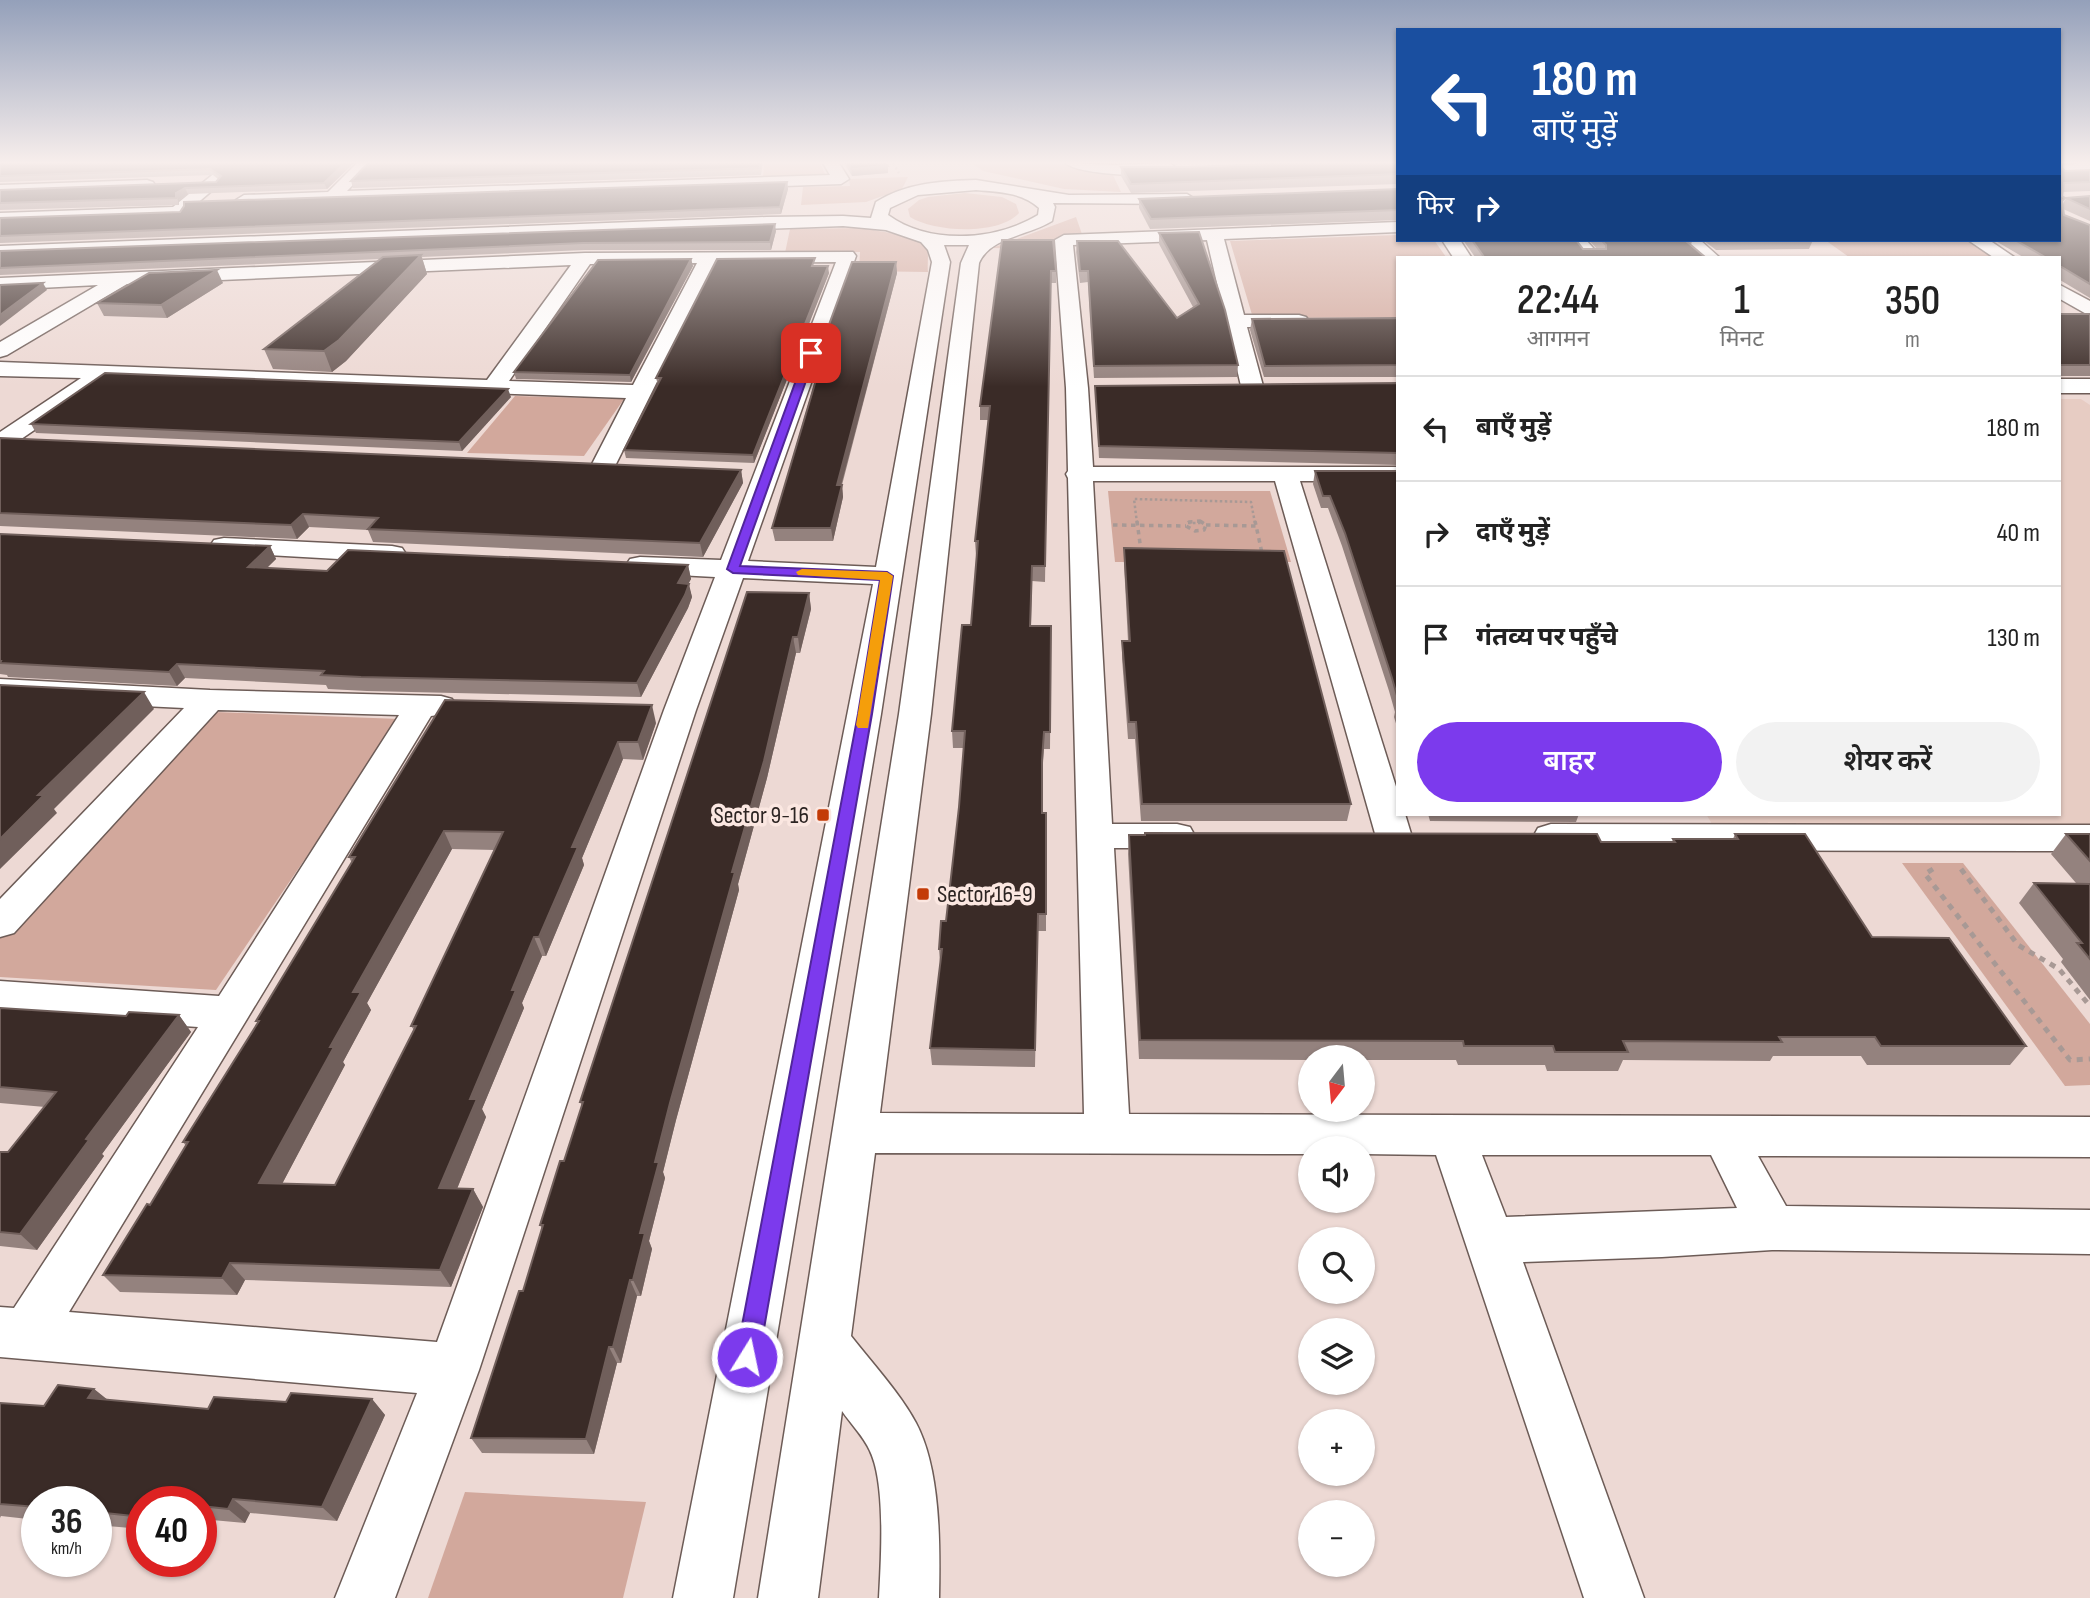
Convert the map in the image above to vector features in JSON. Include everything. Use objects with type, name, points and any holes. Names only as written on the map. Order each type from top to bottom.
[{"type":"street","points":[[142,242],[147,238]]},
{"type":"street","points":[[0,251],[243,238]]},
{"type":"street","points":[[0,243],[280,238]]},
{"type":"street","points":[[703,1598],[865,714],[941,262],[937,248],[927,238]]},
{"type":"street","points":[[932,238],[957,240],[987,238]]},
{"type":"street","points":[[788,1598],[915,715],[970,263],[978,247],[993,238]]},
{"type":"street","points":[[1107,1134],[1078,474],[1090,388],[1064,240],[1125,238]]},
{"type":"street","points":[[1215,238],[1252,386]]},
{"type":"street","points":[[1579,242],[1591,256]]},
{"type":"street","points":[[1692,242],[1709,256]]},
{"type":"street","points":[[1980,242],[2003,256]]},
{"type":"street","points":[[0,284],[585,259],[847,256],[733,569],[667,710],[453,1370],[365,1598]]},
{"type":"street","points":[[603,466],[709,258]]},
{"type":"street","points":[[493,387],[585,259]]},
{"type":"street","points":[[1,354],[123,279]]},
{"type":"street","points":[[2061,292],[2090,310]]},
{"type":"street","points":[[2061,316],[2090,316]]},
{"type":"street","points":[[1236,321],[1317,320]]},
{"type":"street","points":[[1,354],[107,371],[642,392]]},
{"type":"street","points":[[2,442],[107,371]]},
{"type":"street","points":[[1225,387],[1279,386]]},
{"type":"street","points":[[2061,386],[2088,388]]},
{"type":"street","points":[[2,442],[45,443]]},
{"type":"street","points":[[575,465],[631,467]]},
{"type":"street","points":[[739,472],[766,474]]},
{"type":"street","points":[[1078,474],[1396,474]]},
{"type":"street","points":[[1285,474],[1394,837]]},
{"type":"street","points":[[194,545],[417,555]]},
{"type":"street","points":[[611,564],[887,576]]},
{"type":"street","points":[[0,689],[210,700],[475,706]]},
{"type":"street","points":[[0,923],[210,700]]},
{"type":"street","points":[[421,705],[230,1013],[13,1333],[453,1370]]},
{"type":"street","points":[[1518,837],[1691,825],[1918,837],[2090,838]]},
{"type":"street","points":[[1093,836],[1216,836]]},
{"type":"street","points":[[0,997],[230,1013]]},
{"type":"street","points":[[855,1133],[2090,1138]]},
{"type":"street","points":[[1452,1135],[1491,1240],[1614,1598]]},
{"type":"street","points":[[1724,1136],[1772,1228]]},
{"type":"street","points":[[1491,1240],[1662,1235],[1772,1228],[2090,1232]]},
{"type":"street","points":[[825,1343],[896,1441],[906,1489],[911,1540],[909,1598]]},
{"type":"path","points":[[1134,499],[1251,502],[1262,552],[1141,551],[1137,525],[1134,499]]},
{"type":"path","points":[[1185,526],[1192,521],[1206,525],[1256,526]]},
{"type":"path","points":[[1080,524],[1185,526],[1198,531],[1204,530],[1206,525]]},
{"type":"path","points":[[1918,837],[1938,867],[1925,874],[2070,1060],[2090,1059]]},
{"type":"path","points":[[1954,866],[1965,871],[2018,945],[2059,968],[2090,1006]]},
{"type":"shaded area","points":[[788,238],[906,238],[923,244],[927,249],[928,272],[859,271],[860,252],[785,253]]},
{"type":"shaded area","points":[[1020,238],[1078,238],[1066,239],[1042,249],[992,248]]},
{"type":"shaded area","points":[[1396,238],[1396,242],[1435,242],[1445,256],[1396,256],[1396,317],[1253,318],[1230,241]]},
{"type":"shaded area","points":[[1828,242],[1970,242],[1993,256],[1848,256]]},
{"type":"shaded area","points":[[515,396],[624,399],[584,456],[467,453]]},
{"type":"shaded area","points":[[2061,399],[2081,399],[2090,405],[2090,825],[1712,824],[1707,816],[2061,816]]},
{"type":"shaded area","points":[[1108,491],[1270,491],[1291,562],[1115,562]]},
{"type":"shaded area","points":[[214,712],[400,719],[216,990],[0,977],[0,938]]},
{"type":"shaded area","points":[[1902,863],[1963,863],[2090,1024],[2090,1085],[2065,1086]]},
{"type":"shaded area","points":[[465,1492],[646,1502],[623,1598],[428,1598]]},
{"type":"building","points":[[385,238],[771,238],[770,242],[583,243],[0,268],[0,251]]},
{"type":"building","points":[[1162,238],[1201,238],[1225,310],[1238,365],[1094,366],[1088,271],[1080,271],[1077,241],[1118,241],[1177,318],[1199,304]]},
{"type":"building","points":[[2061,238],[2090,238],[2090,284],[2061,267],[2061,256],[2043,256],[2019,242],[2061,242]]},
{"type":"building","points":[[1002,240],[1053,240],[1056,271],[1051,271],[1045,566],[1032,566],[1030,626],[1051,626],[1050,732],[1044,732],[1042,760],[1042,813],[1046,813],[1046,914],[1038,914],[1035,1050],[930,1048],[942,949],[939,949],[941,921],[946,921],[959,807],[965,731],[952,731],[962,625],[971,625],[978,541],[975,541],[990,406],[980,406]]},
{"type":"building","points":[[1473,242],[1578,242],[1583,249],[1606,249],[1603,242],[1687,242],[1704,256],[1483,256]]},
{"type":"building","points":[[421,255],[339,340],[324,351],[264,349],[383,257]]},
{"type":"building","points":[[815,258],[812,266],[828,266],[753,455],[624,450],[661,378],[656,378],[717,259]]},
{"type":"building","points":[[691,259],[630,375],[514,372],[598,260]]},
{"type":"building","points":[[852,262],[896,262],[837,485],[842,485],[831,528],[772,528],[827,343],[823,341]]},
{"type":"building","points":[[217,270],[161,305],[97,303],[149,273]]},
{"type":"building","points":[[43,283],[0,315],[0,285]]},
{"type":"building","points":[[2061,314],[2090,314],[2090,365],[2061,365]]},
{"type":"building","points":[[1396,318],[1396,365],[1265,366],[1252,319]]},
{"type":"building","points":[[105,373],[508,389],[459,442],[31,424]]},
{"type":"building","points":[[1396,383],[1396,453],[1099,446],[1095,386]]},
{"type":"building","points":[[0,438],[741,470],[700,543],[368,529],[378,518],[303,514],[291,525],[0,513]]},
{"type":"building","points":[[1315,471],[1396,471],[1396,692],[1345,533],[1330,496],[1323,496]]},
{"type":"building","points":[[0,534],[270,546],[248,567],[327,571],[348,550],[688,565],[678,583],[689,584],[637,683],[361,677],[321,675],[324,671],[177,664],[169,672],[0,663]]},
{"type":"building","points":[[1124,548],[1284,551],[1351,804],[1142,804],[1136,722],[1129,722],[1122,641],[1130,641]]},
{"type":"building","points":[[747,592],[809,593],[798,637],[793,637],[764,761],[732,872],[735,872],[670,1103],[655,1162],[659,1162],[640,1233],[645,1233],[633,1280],[630,1280],[613,1347],[609,1347],[586,1439],[471,1438],[519,1291],[523,1291],[560,1161],[564,1161],[583,1102],[580,1102]]},
{"type":"building","points":[[0,685],[144,692],[38,795],[44,795],[0,839]]},
{"type":"building","points":[[445,700],[652,705],[638,742],[618,742],[572,847],[578,847],[539,937],[534,937],[512,990],[516,990],[470,1099],[477,1099],[439,1188],[473,1189],[440,1270],[230,1263],[222,1278],[103,1275],[188,1142],[183,1142],[259,1021],[256,1021],[355,857],[349,857]],"holes":[[[444,831],[503,832],[411,1026],[416,1026],[335,1185],[259,1183],[361,992],[353,992]]]},
{"type":"building","points":[[1597,834],[1601,842],[1675,842],[1673,839],[1738,839],[1735,834],[1805,834],[1872,937],[1949,938],[2026,1046],[1881,1046],[1875,1037],[1779,1037],[1782,1042],[1623,1041],[1628,1052],[1555,1052],[1553,1046],[1464,1046],[1463,1041],[1140,1040],[1129,835]]},
{"type":"building","points":[[2066,834],[2090,834],[2090,861]]},
{"type":"building","points":[[2034,883],[2090,884],[2090,959],[2077,943],[2082,943]]},
{"type":"building","points":[[0,1008],[126,1016],[129,1012],[179,1015],[86,1139],[89,1140],[20,1234],[0,1232],[0,1152],[8,1152],[56,1092],[0,1087]]},
{"type":"building","points":[[58,1385],[94,1389],[88,1398],[208,1409],[214,1397],[286,1402],[291,1393],[372,1399],[322,1507],[233,1499],[228,1509],[217,1508],[217,1486],[126,1486],[126,1515],[112,1514],[112,1486],[21,1486],[21,1506],[0,1504],[0,1403],[44,1406]]},
{"type":"slow traffic","points":[[802,572],[887,576],[863,725]]},
{"type":"place","name":"Sector 9-16","points":[[823,815]]},
{"type":"place","name":"Sector 16-9","points":[[923,894]]},
{"type":"route","points":[[747,1357],[865,714],[887,576],[733,569],[811,353]]}]
